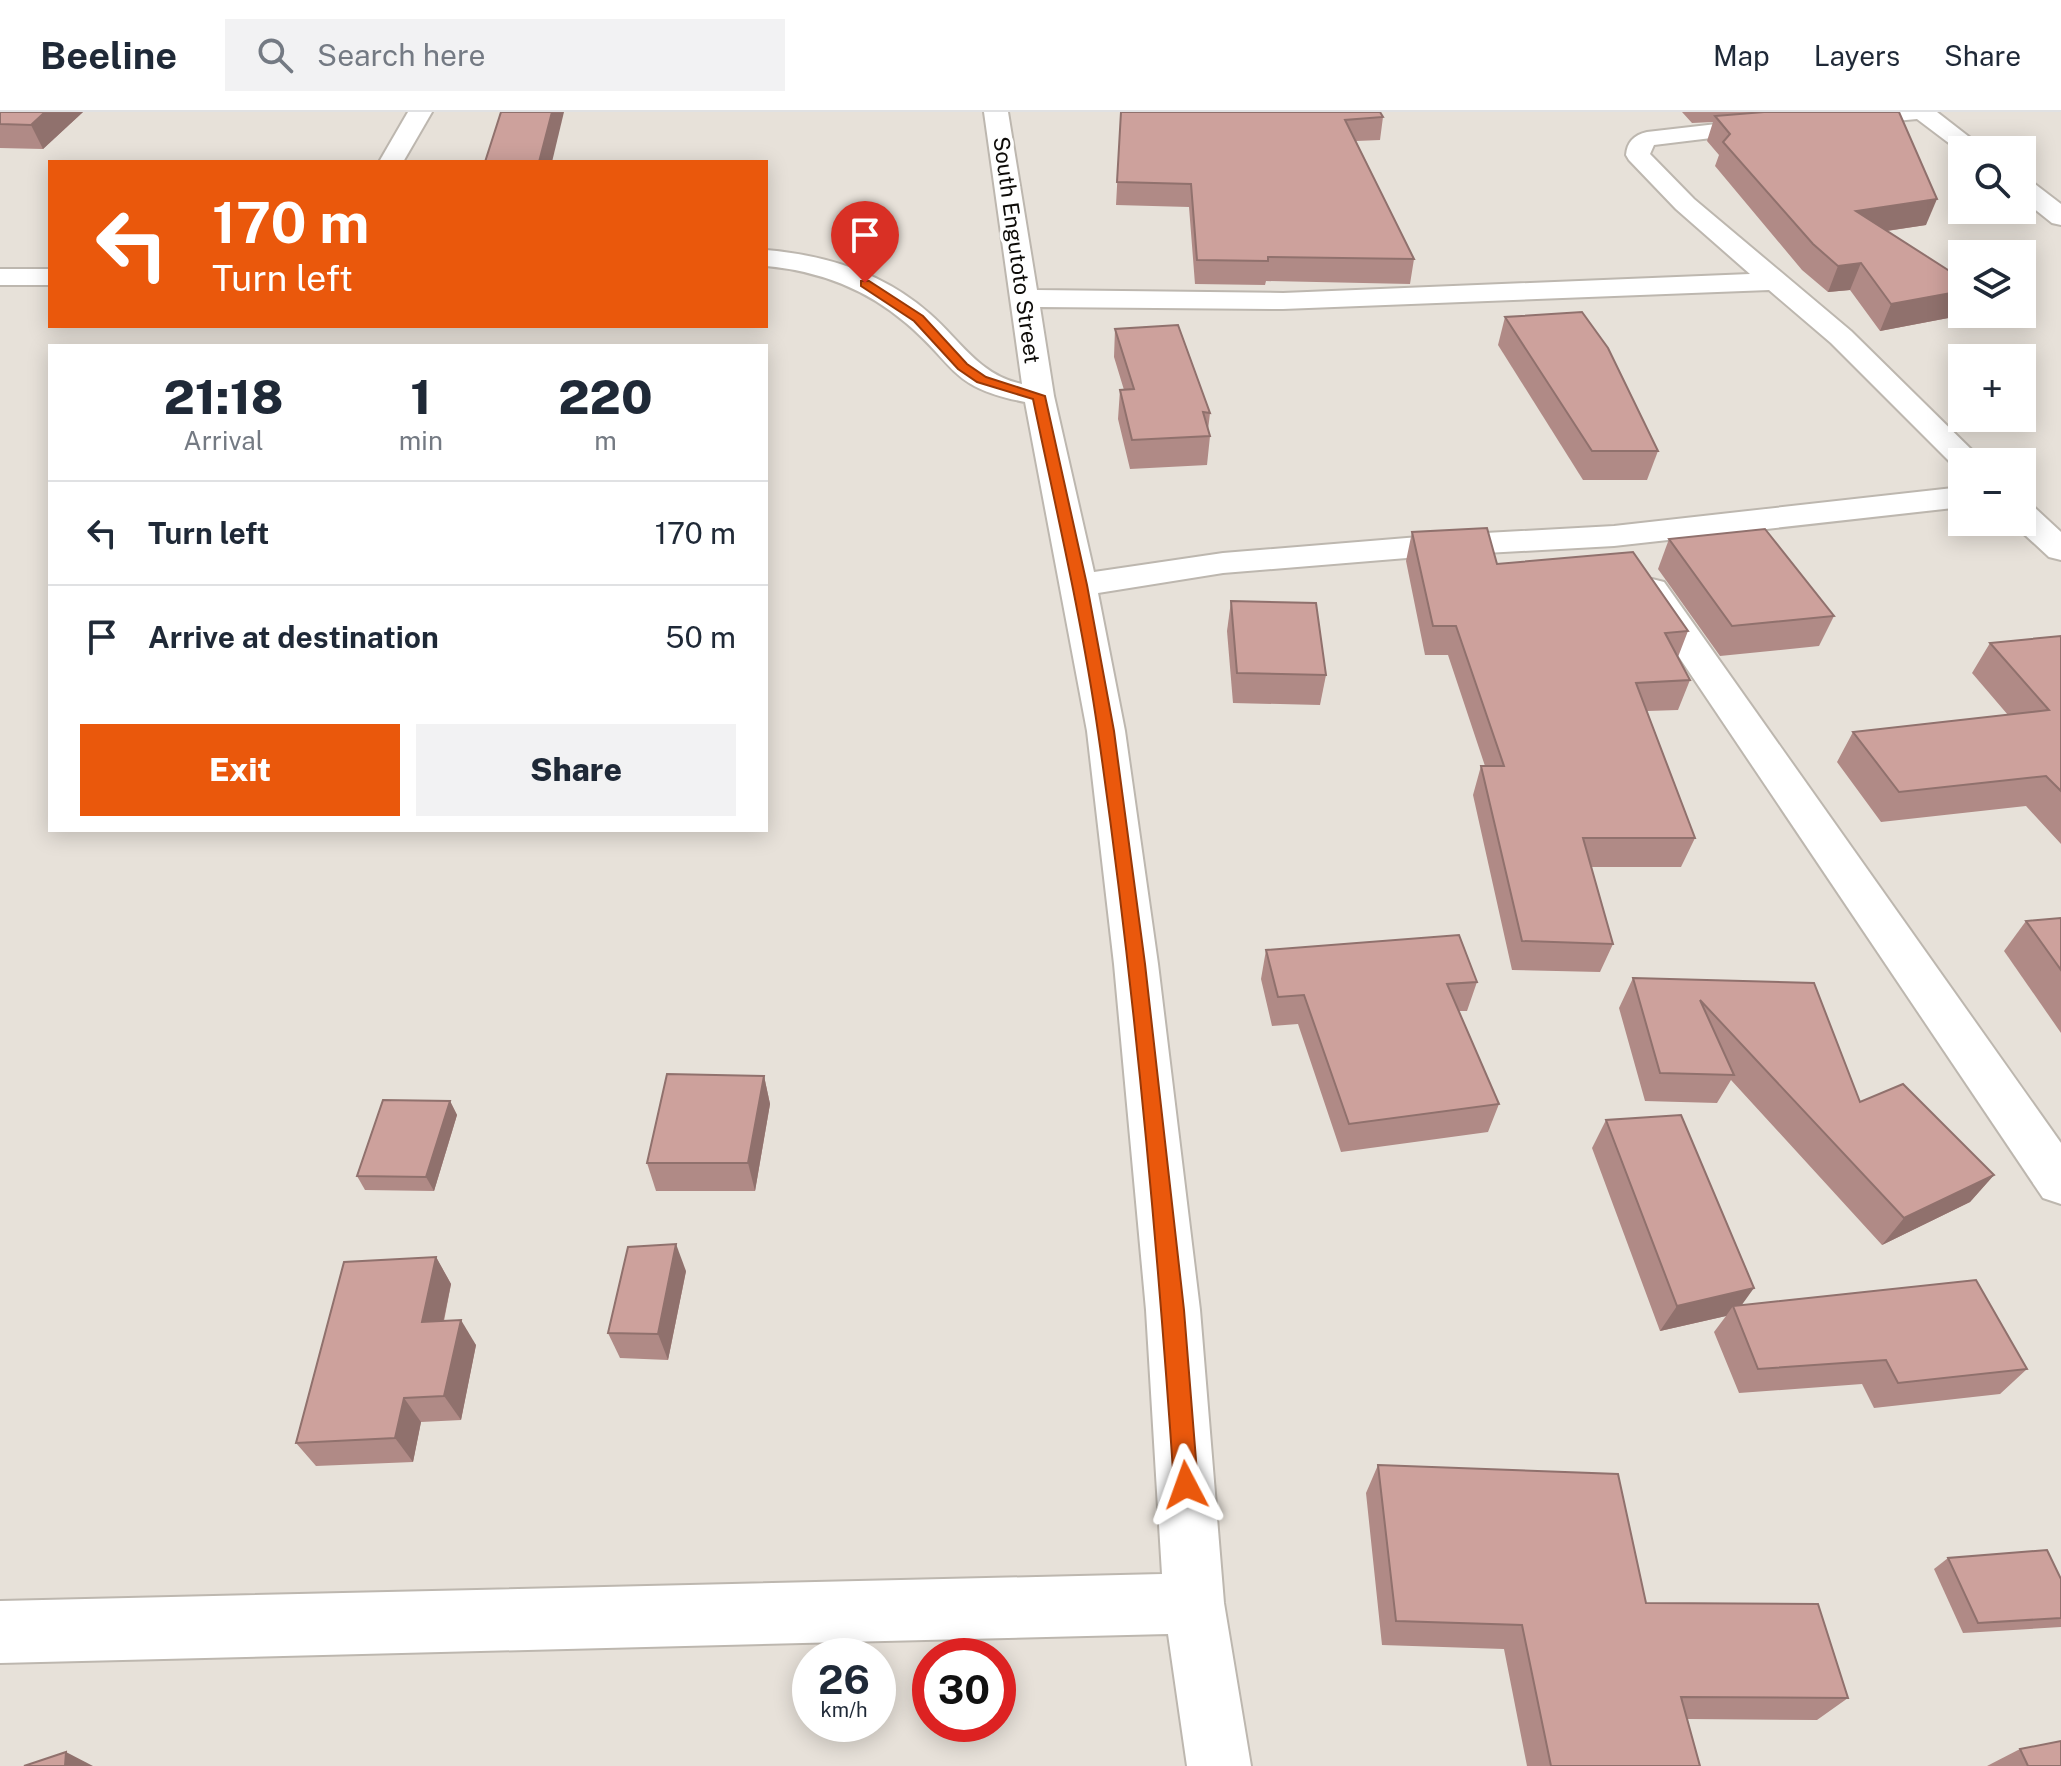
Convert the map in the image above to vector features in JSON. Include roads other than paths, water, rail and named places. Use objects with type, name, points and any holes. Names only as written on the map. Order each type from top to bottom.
[{"type":"street","points":[[392,160],[420,112]]},
{"type":"street","name":"South Engutoto Street","points":[[996,112],[1039,396],[1106,731],[1136,964],[1173,1310],[1194,1603],[1219,1766]]},
{"type":"street","points":[[1954,448],[1841,337],[1656,176],[1638,155],[1639,146],[1647,139],[1672,134],[1922,112],[1955,136]]},
{"type":"street","points":[[2036,187],[2061,186]]},
{"type":"street","points":[[2036,197],[2061,217]]},
{"type":"street","points":[[768,258],[835,268],[865,283],[918,319],[963,366],[981,380],[1039,396]]},
{"type":"street","points":[[0,277],[48,277]]},
{"type":"street","points":[[1022,298],[1283,301],[1774,281]]},
{"type":"street","points":[[1079,585],[1223,563],[1431,546],[1614,536],[1948,499]]},
{"type":"street","points":[[2036,527],[2061,550]]},
{"type":"street","points":[[1614,536],[2061,1183]]},
{"type":"street","points":[[0,1632],[1194,1603]]}]
